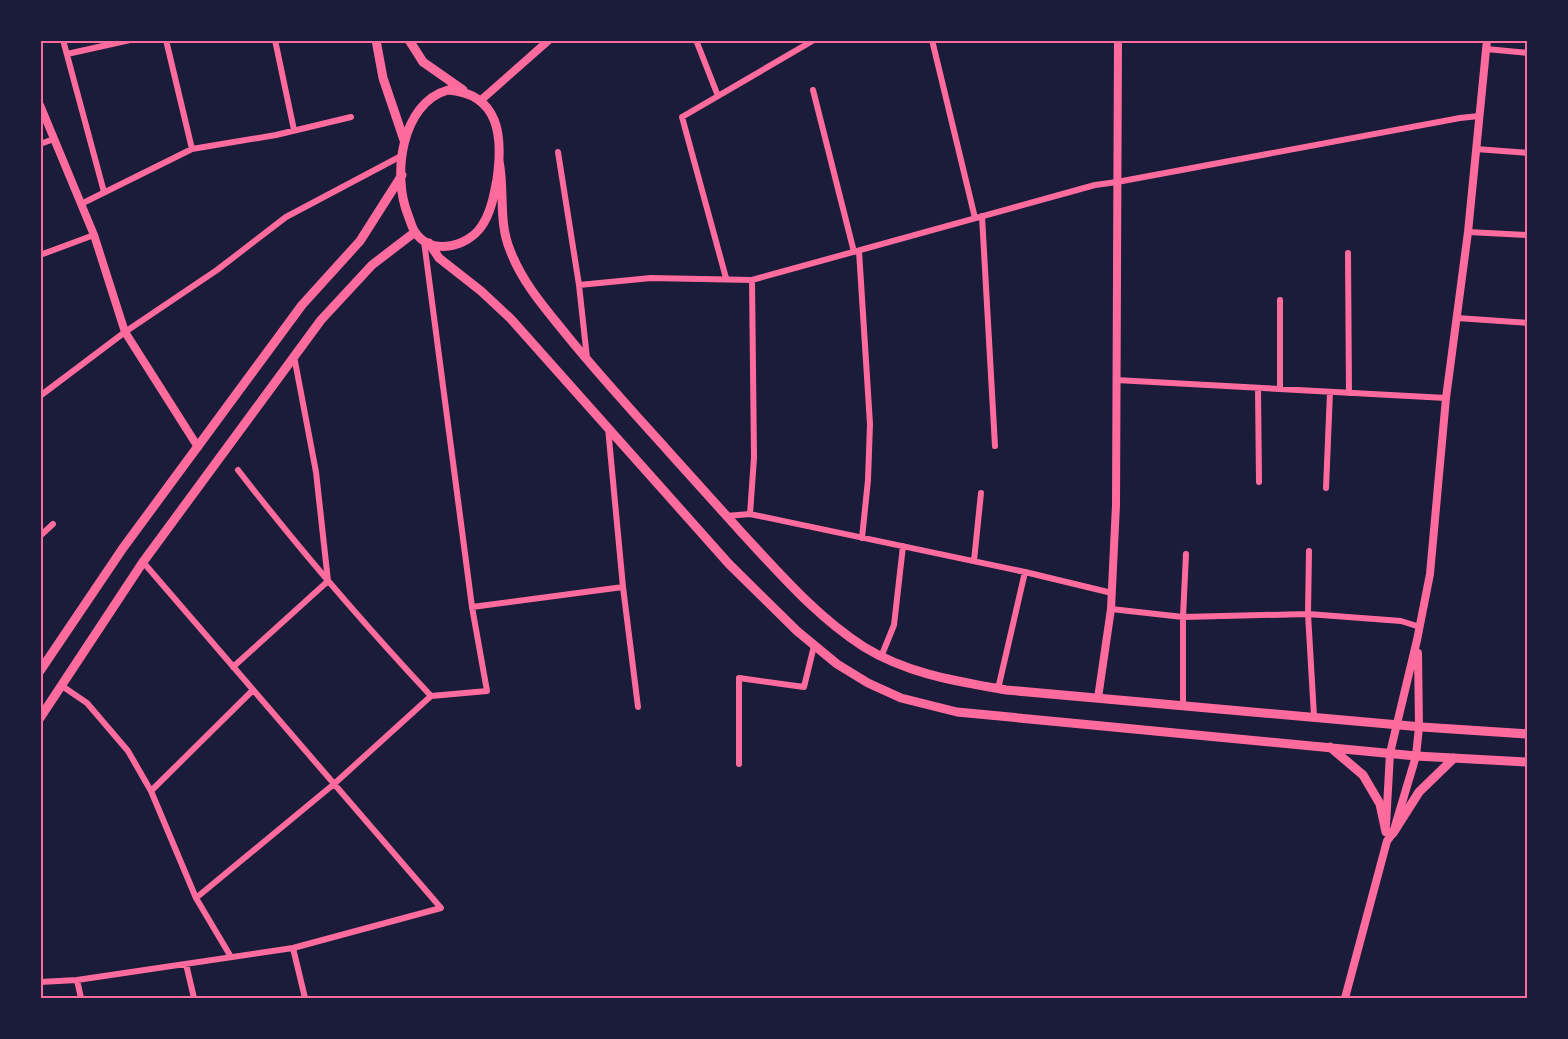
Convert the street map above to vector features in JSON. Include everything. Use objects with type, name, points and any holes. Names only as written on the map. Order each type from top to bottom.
[{"type":"main road","points":[[376,40],[383,78],[404,141]]},
{"type":"main road","points":[[409,40],[423,62],[480,101],[497,125],[500,135],[502,217],[510,250],[530,288],[587,359],[726,516],[793,589],[852,639],[881,657],[927,675],[958,683],[998,689],[1419,727],[1527,734]]},
{"type":"main road","points":[[480,101],[549,40]]},
{"type":"main road","points":[[1390,753],[1418,640],[1430,574],[1446,398],[1468,232],[1487,45]]},
{"type":"main road","points":[[465,91],[448,90],[429,98],[417,111],[404,141],[402,198],[415,232],[427,242],[439,258],[481,291],[511,319],[729,564],[770,606],[814,646],[868,684],[901,698],[957,712],[1416,756],[1527,762]]},
{"type":"main road","points":[[427,242],[447,247],[469,239],[481,228],[490,209],[499,161]]},
{"type":"main road","points":[[40,671],[123,548],[302,305],[360,241],[402,175]]},
{"type":"main road","points":[[40,718],[143,562],[321,320],[348,288],[372,265],[415,232]]},
{"type":"main road","points":[[1416,756],[1419,727],[1418,640]]},
{"type":"main road","points":[[1330,747],[1363,775],[1380,804],[1389,836]]},
{"type":"main road","points":[[1389,836],[1419,792],[1454,758]]},
{"type":"street","points":[[63,40],[104,192]]},
{"type":"street","points":[[67,54],[130,40]]},
{"type":"street","points":[[166,40],[192,149]]},
{"type":"street","points":[[275,40],[294,130]]},
{"type":"street","points":[[696,40],[718,96]]},
{"type":"street","points":[[726,278],[682,117],[814,40]]},
{"type":"street","points":[[932,40],[978,217],[995,446]]},
{"type":"street","points":[[1098,698],[1111,609],[1116,505],[1118,40]]},
{"type":"street","points":[[1487,45],[1527,52]]},
{"type":"street","points":[[813,90],[856,252],[870,424],[868,480],[862,538]]},
{"type":"street","points":[[40,105],[94,235],[125,332],[198,447]]},
{"type":"street","points":[[579,285],[651,278],[752,280],[1095,185],[1479,116]]},
{"type":"street","points":[[81,204],[192,149],[351,117]]},
{"type":"street","points":[[40,144],[54,139]]},
{"type":"street","points":[[1476,149],[1527,153]]},
{"type":"street","points":[[558,152],[579,285],[587,359]]},
{"type":"street","points":[[40,396],[125,332],[218,270],[286,217],[403,155]]},
{"type":"street","points":[[1468,232],[1527,235]]},
{"type":"street","points":[[40,255],[94,235]]},
{"type":"street","points":[[196,898],[334,784],[431,696],[487,691],[472,607],[427,242]]},
{"type":"street","points":[[1348,253],[1349,393]]},
{"type":"street","points":[[750,514],[754,458],[752,280]]},
{"type":"street","points":[[1280,300],[1280,389]]},
{"type":"street","points":[[1457,318],[1527,323]]},
{"type":"street","points":[[294,357],[316,472],[328,581]]},
{"type":"street","points":[[1116,380],[1446,398]]},
{"type":"street","points":[[1258,388],[1259,482]]},
{"type":"street","points":[[1326,488],[1330,392]]},
{"type":"street","points":[[608,427],[622,587],[638,707]]},
{"type":"street","points":[[238,470],[364,624],[431,696]]},
{"type":"street","points":[[974,561],[981,493]]},
{"type":"street","points":[[726,516],[750,514],[1025,572],[1112,593]]},
{"type":"street","points":[[40,536],[53,524]]},
{"type":"street","points":[[881,657],[894,625],[903,546]]},
{"type":"street","points":[[1309,551],[1308,614],[1314,716]]},
{"type":"street","points":[[1182,705],[1186,554]]},
{"type":"street","points":[[40,982],[77,980],[293,948],[441,908],[143,562]]},
{"type":"street","points":[[998,689],[1025,572]]},
{"type":"street","points":[[233,667],[328,581]]},
{"type":"street","points":[[472,607],[622,587]]},
{"type":"street","points":[[1111,609],[1183,617],[1308,614],[1401,621],[1420,627]]},
{"type":"street","points":[[739,764],[739,678],[804,687],[814,646]]},
{"type":"street","points":[[62,686],[87,703],[128,751],[151,791],[196,898],[231,957]]},
{"type":"street","points":[[151,791],[253,690]]},
{"type":"street","points":[[1389,836],[1390,753]]},
{"type":"street","points":[[1345,999],[1389,836],[1416,756]]},
{"type":"street","points":[[293,948],[305,999]]},
{"type":"street","points":[[186,964],[194,999]]},
{"type":"street","points":[[77,980],[81,999]]}]
